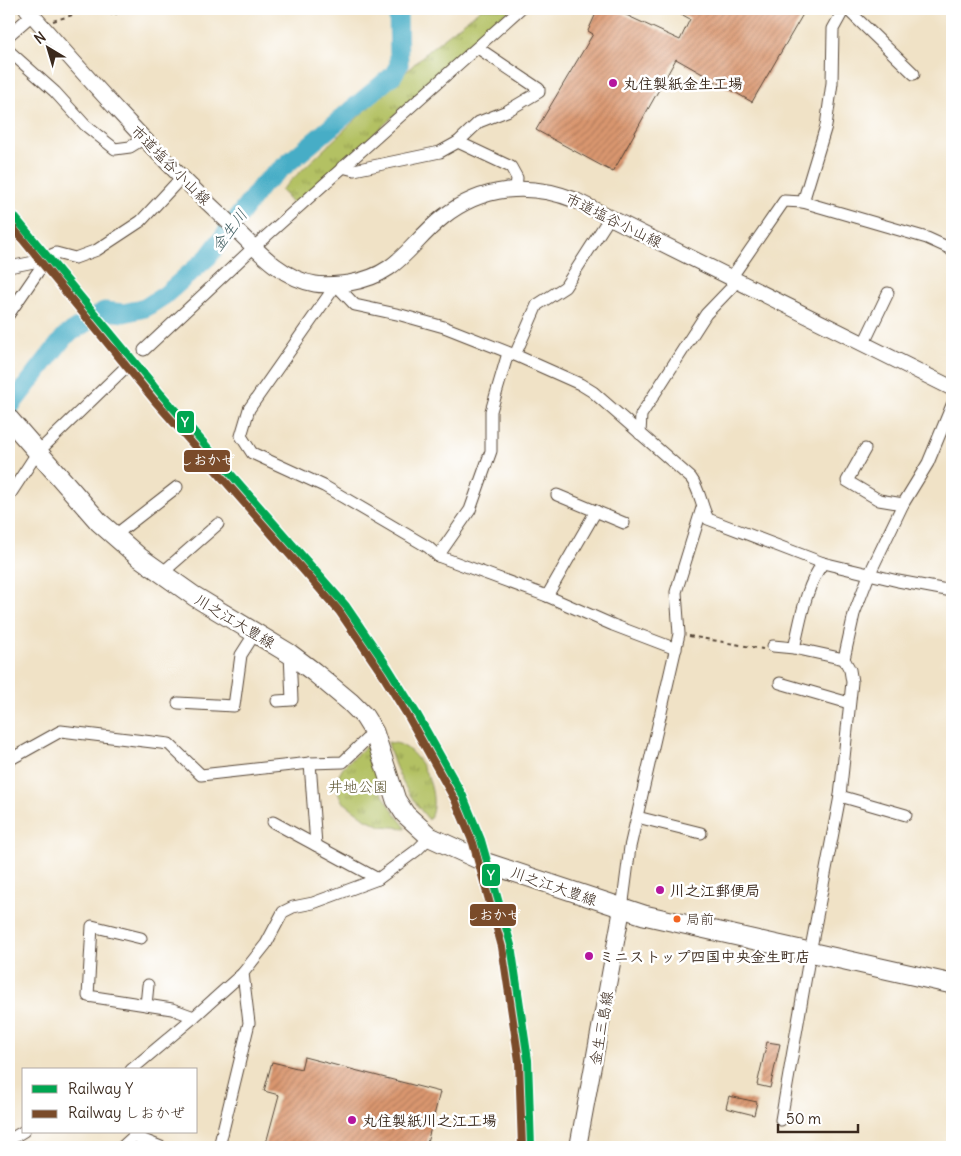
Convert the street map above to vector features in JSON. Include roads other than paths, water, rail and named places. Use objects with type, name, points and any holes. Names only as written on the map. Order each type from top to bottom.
[{"type":"main road","name":"川之江大豊線","points":[[9,419],[98,522],[114,536],[161,574],[290,654],[350,702],[364,716],[374,732],[396,800],[405,814],[430,837],[487,863],[622,909],[952,984]]},
{"type":"main road","name":"金生三島線","points":[[578,1147],[622,909]]},
{"type":"street","points":[[144,350],[253,245],[520,9]]},
{"type":"street","points":[[803,202],[826,126],[832,84],[833,29],[841,10],[914,74]]},
{"type":"street","points":[[9,35],[34,16]]},
{"type":"street","name":"市道塩谷小山線","points":[[34,16],[181,178],[274,265],[294,278],[315,284],[336,285],[381,274],[400,260],[442,218],[462,204],[481,195],[501,190],[538,190],[558,193],[610,217],[952,388]]},
{"type":"street","points":[[342,167],[354,170],[440,152],[458,142],[479,122],[539,92],[539,89],[478,48]]},
{"type":"street","points":[[9,51],[55,92],[85,125],[115,149],[130,148],[143,138]]},
{"type":"street","points":[[458,142],[511,167],[517,178],[516,190]]},
{"type":"street","points":[[9,267],[34,262],[56,252],[75,258],[97,250],[141,221],[181,178]]},
{"type":"street","points":[[640,434],[641,414],[706,314],[732,287],[731,278],[784,201],[803,202],[927,238],[952,251]]},
{"type":"street","points":[[438,556],[470,510],[491,451],[490,411],[511,354],[537,305],[565,287],[610,217]]},
{"type":"street","points":[[9,314],[48,257]]},
{"type":"street","points":[[676,648],[613,625],[547,596],[438,556],[428,547],[324,486],[252,453],[241,436],[249,409],[336,285],[355,304],[444,327],[511,354],[594,392],[691,478],[697,487],[702,508],[708,519],[823,563],[869,575],[952,591]]},
{"type":"street","points":[[864,344],[888,294]]},
{"type":"street","points":[[9,496],[37,453],[129,364]]},
{"type":"street","points":[[781,1120],[840,796],[852,682],[850,670],[844,659],[854,614],[869,575],[903,504],[928,464],[952,405]]},
{"type":"street","points":[[865,449],[847,481],[879,500],[903,504]]},
{"type":"street","points":[[114,536],[177,487]]},
{"type":"street","points":[[557,495],[624,523]]},
{"type":"street","points":[[622,909],[630,848],[679,634],[676,592],[702,508]]},
{"type":"street","points":[[547,596],[596,511]]},
{"type":"street","points":[[161,574],[218,524]]},
{"type":"street","points":[[794,648],[807,596],[823,563]]},
{"type":"street","points":[[178,703],[234,706],[241,655],[255,633]]},
{"type":"street","points":[[773,646],[794,648],[844,659]]},
{"type":"street","points":[[277,701],[292,700],[290,654]]},
{"type":"street","points":[[780,683],[849,703]]},
{"type":"street","points":[[9,760],[61,731],[169,744],[201,775],[310,763],[343,762],[374,732]]},
{"type":"street","points":[[310,763],[316,845]]},
{"type":"street","points":[[840,796],[906,815]]},
{"type":"street","points":[[637,817],[701,833]]},
{"type":"street","points":[[273,822],[378,879]]},
{"type":"street","points":[[132,1068],[243,973],[266,944],[283,912],[378,879],[430,837]]},
{"type":"street","points":[[141,938],[92,926],[88,996],[172,1009],[194,1017]]},
{"type":"street","points":[[219,1147],[248,1023],[243,973]]},
{"type":"street","points":[[146,1005],[148,985]]},
{"type":"street","points":[[9,1140],[22,1133]]},
{"type":"street","points":[[122,1147],[134,1134],[161,1147]]},
{"type":"waterway","name":"金生川","points":[[9,408],[65,336],[104,311],[124,313],[145,308],[165,295],[208,257],[263,184],[393,75],[399,65],[398,9]]},
{"type":"rail line","name":"Y","points":[[9,210],[161,394],[346,606],[417,714],[463,796],[481,840],[511,945],[528,1060],[531,1147]]},
{"type":"rail line","name":"しおかぜ","points":[[9,223],[154,400],[339,611],[382,674],[455,800],[473,843],[502,947],[519,1061],[522,1147]]},
{"type":"place","name":"丸住製紙金生工場","points":[[613,83]]},
{"type":"place","name":"川之江郵便局","points":[[660,890]]},
{"type":"place","name":"局前","points":[[677,919]]},
{"type":"place","name":"ミニストップ四国中央金生町店","points":[[589,956]]},
{"type":"place","name":"丸住製紙川之江工場","points":[[352,1120]]},
{"type":"park label","name":"井地公園","points":[[358,786]]}]
